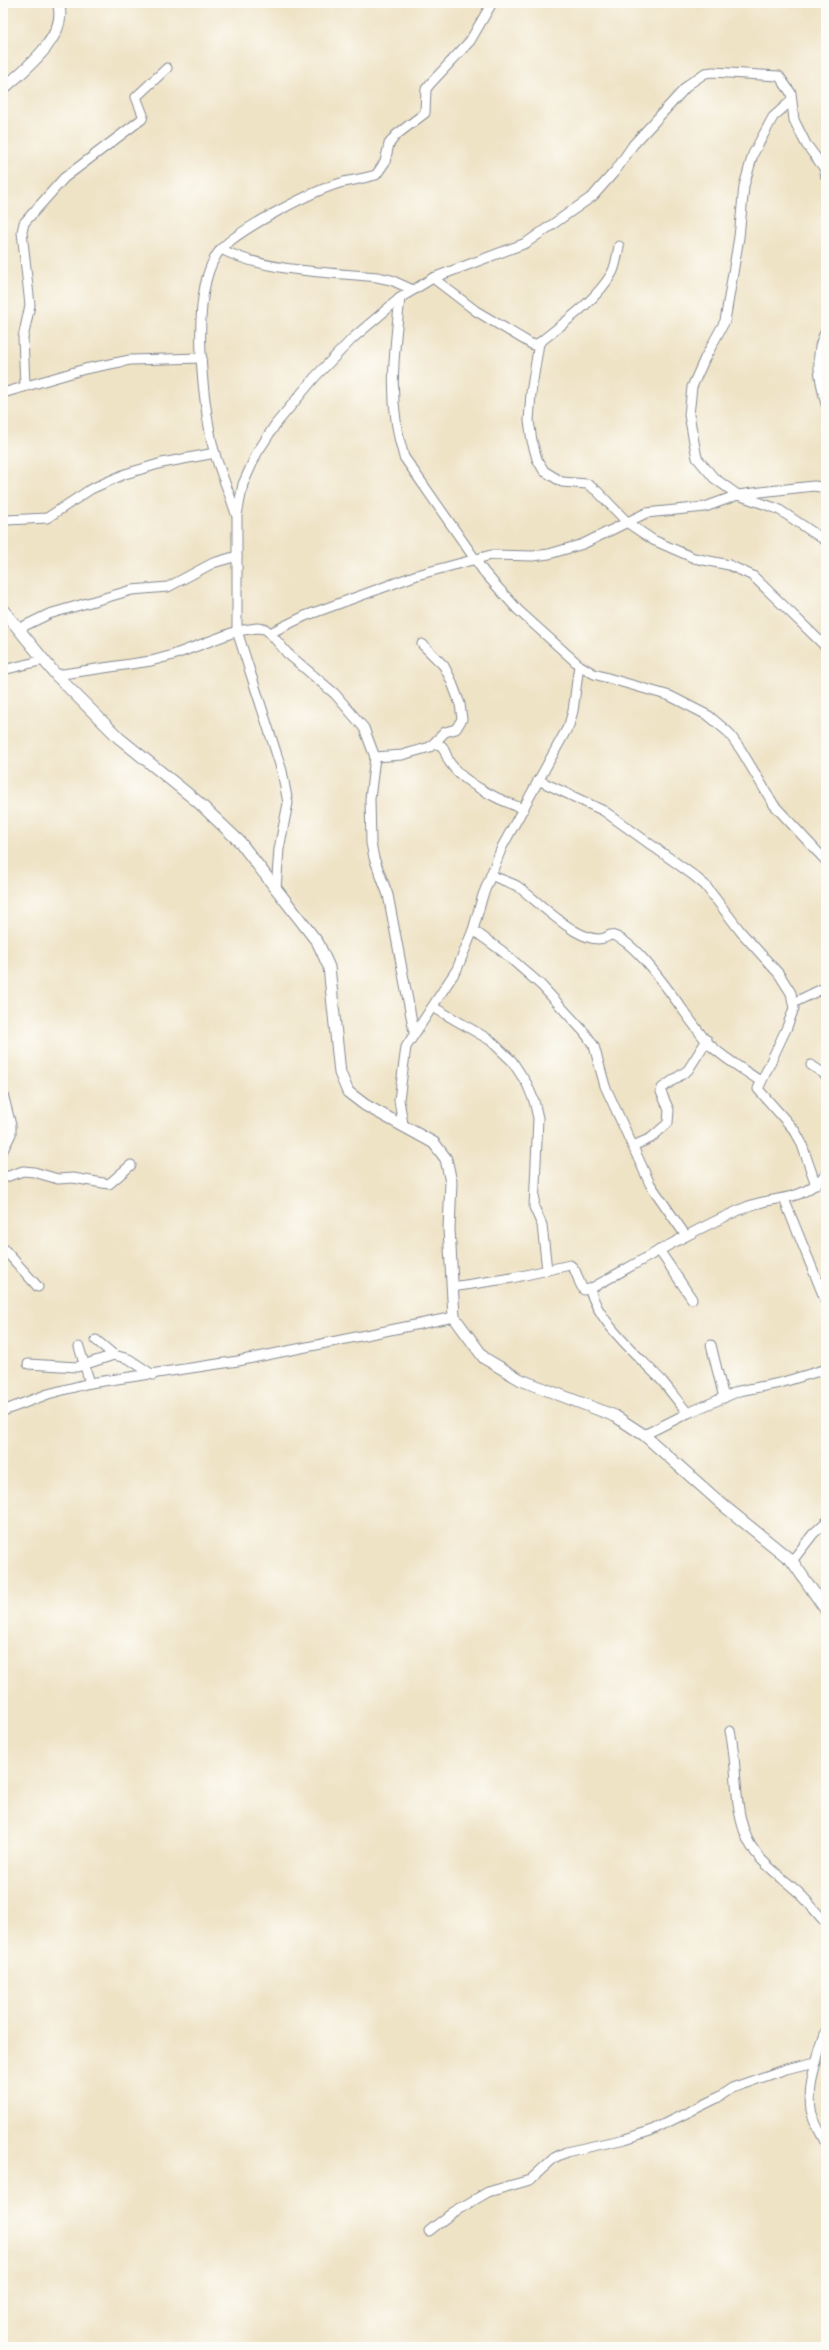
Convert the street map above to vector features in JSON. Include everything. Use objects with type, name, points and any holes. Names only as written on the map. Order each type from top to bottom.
[{"type":"main road","points":[[3,89],[36,59],[54,36],[60,18],[58,3]]},
{"type":"main road","points":[[3,610],[56,675],[119,738],[198,802],[240,842],[318,943],[329,967],[340,1073],[348,1092],[365,1105],[403,1124],[434,1143],[446,1159],[451,1182],[449,1229],[454,1317],[484,1358],[521,1380],[614,1416],[644,1436],[724,1506],[792,1561],[826,1610]]},
{"type":"street","points":[[237,515],[215,453],[206,403],[202,358],[201,318],[205,284],[221,249],[246,229],[304,199],[343,182],[376,175],[385,162],[390,144],[396,135],[425,113],[426,89],[470,41],[492,3]]},
{"type":"street","points":[[25,385],[23,338],[30,304],[22,232],[24,223],[64,178],[142,119],[143,115],[136,97],[167,68]]},
{"type":"street","points":[[276,889],[279,849],[288,803],[282,772],[237,631],[237,515],[243,484],[257,453],[275,425],[315,377],[353,338],[400,298],[434,278],[526,243],[594,196],[648,128],[689,84],[705,73],[749,72],[779,76],[791,92],[794,120],[806,144],[824,168],[826,177]]},
{"type":"street","points":[[791,101],[773,117],[753,154],[744,186],[739,237],[725,321],[704,358],[692,386],[690,400],[690,428],[697,458],[714,478],[738,495],[778,509],[826,541]]},
{"type":"street","points":[[434,278],[456,297],[494,323],[533,345],[539,343],[586,303],[603,285],[613,272],[619,246]]},
{"type":"street","points":[[221,249],[235,256],[258,262],[391,280],[413,290]]},
{"type":"street","points":[[400,298],[392,394],[398,437],[404,457],[477,559],[484,572],[518,610],[579,665],[608,679],[670,696],[709,716],[728,732],[741,750],[774,805],[826,861]]},
{"type":"street","points":[[826,330],[821,342],[819,362],[820,383],[826,404]]},
{"type":"street","points":[[539,343],[531,393],[529,421],[537,459],[544,471],[562,482],[587,484],[597,491],[628,523],[653,540],[694,558],[729,565],[753,576],[826,647]]},
{"type":"street","points":[[3,393],[25,385],[85,369],[130,360],[202,358]]},
{"type":"street","points":[[3,523],[7,520],[47,518],[91,489],[125,474],[162,463],[215,453]]},
{"type":"street","points":[[270,633],[304,616],[358,594],[417,575],[491,555],[533,556],[549,554],[583,544],[646,513],[704,507],[738,495],[814,486],[826,488]]},
{"type":"street","points":[[18,629],[49,614],[132,590],[168,587],[213,563],[237,556]]},
{"type":"street","points":[[56,675],[151,661],[237,631],[257,628],[265,629],[270,633],[287,653],[335,694],[364,728],[375,757],[370,799],[372,843],[376,864],[388,895],[414,1032]]},
{"type":"street","points":[[375,757],[402,755],[430,748],[436,744],[445,732],[456,729],[462,719],[460,704],[444,666],[422,644]]},
{"type":"street","points":[[3,670],[44,660]]},
{"type":"street","points":[[403,1124],[399,1100],[401,1068],[406,1047],[414,1032],[433,1007],[457,969],[473,930],[502,847],[569,725],[573,711],[579,665]]},
{"type":"street","points":[[436,744],[442,746],[450,763],[458,772],[490,794],[524,809]]},
{"type":"street","points":[[538,780],[604,811],[672,858],[701,882],[741,932],[779,974],[791,993],[794,1003],[787,1027],[758,1086],[759,1092],[784,1118],[801,1142],[816,1185]]},
{"type":"street","points":[[491,875],[516,886],[566,926],[590,939],[604,939],[610,935],[621,939],[648,964],[707,1040],[732,1063],[760,1081]]},
{"type":"street","points":[[473,930],[502,951],[541,985],[585,1033],[594,1046],[605,1086],[650,1184],[686,1236]]},
{"type":"street","points":[[794,1003],[826,986]]},
{"type":"street","points":[[433,1007],[490,1040],[512,1061],[527,1084],[534,1101],[538,1118],[534,1207],[542,1226],[547,1270]]},
{"type":"street","points":[[633,1146],[651,1138],[668,1123],[669,1110],[660,1092],[662,1088],[688,1070],[707,1040]]},
{"type":"street","points":[[811,1064],[826,1075]]},
{"type":"street","points":[[3,1094],[12,1125],[11,1134],[3,1150]]},
{"type":"street","points":[[3,1178],[23,1171],[34,1172],[58,1179],[73,1178],[109,1184],[131,1165]]},
{"type":"street","points":[[452,1287],[512,1278],[570,1265],[574,1268],[581,1287],[584,1290],[590,1289],[686,1236],[766,1200],[784,1199],[800,1195],[816,1185],[826,1174]]},
{"type":"street","points":[[784,1199],[826,1302]]},
{"type":"street","points":[[3,1248],[38,1287]]},
{"type":"street","points":[[660,1250],[692,1299]]},
{"type":"street","points":[[590,1289],[593,1301],[618,1336],[663,1383],[688,1413]]},
{"type":"street","points":[[3,1411],[48,1394],[90,1383],[153,1375],[238,1361],[454,1317]]},
{"type":"street","points":[[96,1340],[114,1355],[129,1359],[153,1375]]},
{"type":"street","points":[[711,1344],[724,1398]]},
{"type":"street","points":[[79,1347],[90,1383]]},
{"type":"street","points":[[28,1364],[77,1367],[114,1355]]},
{"type":"street","points":[[644,1436],[688,1413],[739,1392],[780,1383],[826,1369]]},
{"type":"street","points":[[792,1561],[826,1522]]},
{"type":"street","points":[[730,1731],[734,1749],[744,1832],[750,1844],[767,1865],[801,1894],[826,1923]]},
{"type":"street","points":[[826,2031],[816,2062],[811,2110],[826,2144]]},
{"type":"street","points":[[429,2231],[452,2212],[488,2192],[530,2180],[554,2158],[566,2152],[625,2139],[650,2131],[717,2098],[732,2088],[786,2069],[816,2062]]}]
